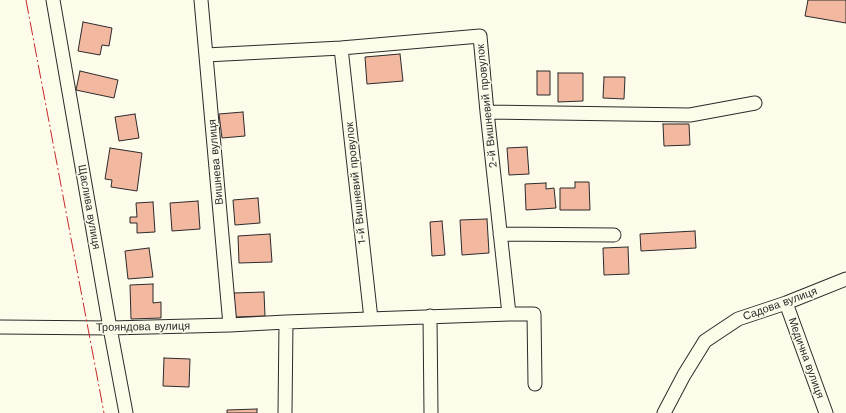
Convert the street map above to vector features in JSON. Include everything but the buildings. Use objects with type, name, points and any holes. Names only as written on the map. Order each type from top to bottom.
[{"type":"street","name":"Щаслива вулиця","points":[[53,0],[126,413]]},
{"type":"street","name":"Вишнева вулиця","points":[[201,0],[230,325]]},
{"type":"street","name":"2-й Вишневий провулок","points":[[342,48],[480,36],[509,314]]},
{"type":"street","points":[[206,55],[342,48]]},
{"type":"street","name":"1-й Вишневий провулок","points":[[342,48],[371,319]]},
{"type":"street","points":[[487,112],[690,115],[755,104]]},
{"type":"street","points":[[500,234],[614,235]]},
{"type":"street","name":"Садова вулиця","points":[[664,413],[704,341],[738,319],[786,303],[846,279]]},
{"type":"street","name":"Медична вулиця","points":[[786,303],[826,413]]},
{"type":"street","name":"Трояндова вулиця","points":[[0,327],[110,328],[230,325],[430,316],[534,314],[535,384]]},
{"type":"street","points":[[430,316],[431,413]]},
{"type":"street","points":[[286,322],[286,413]]},
{"type":"power","points":[[26,0],[104,413]]}]
